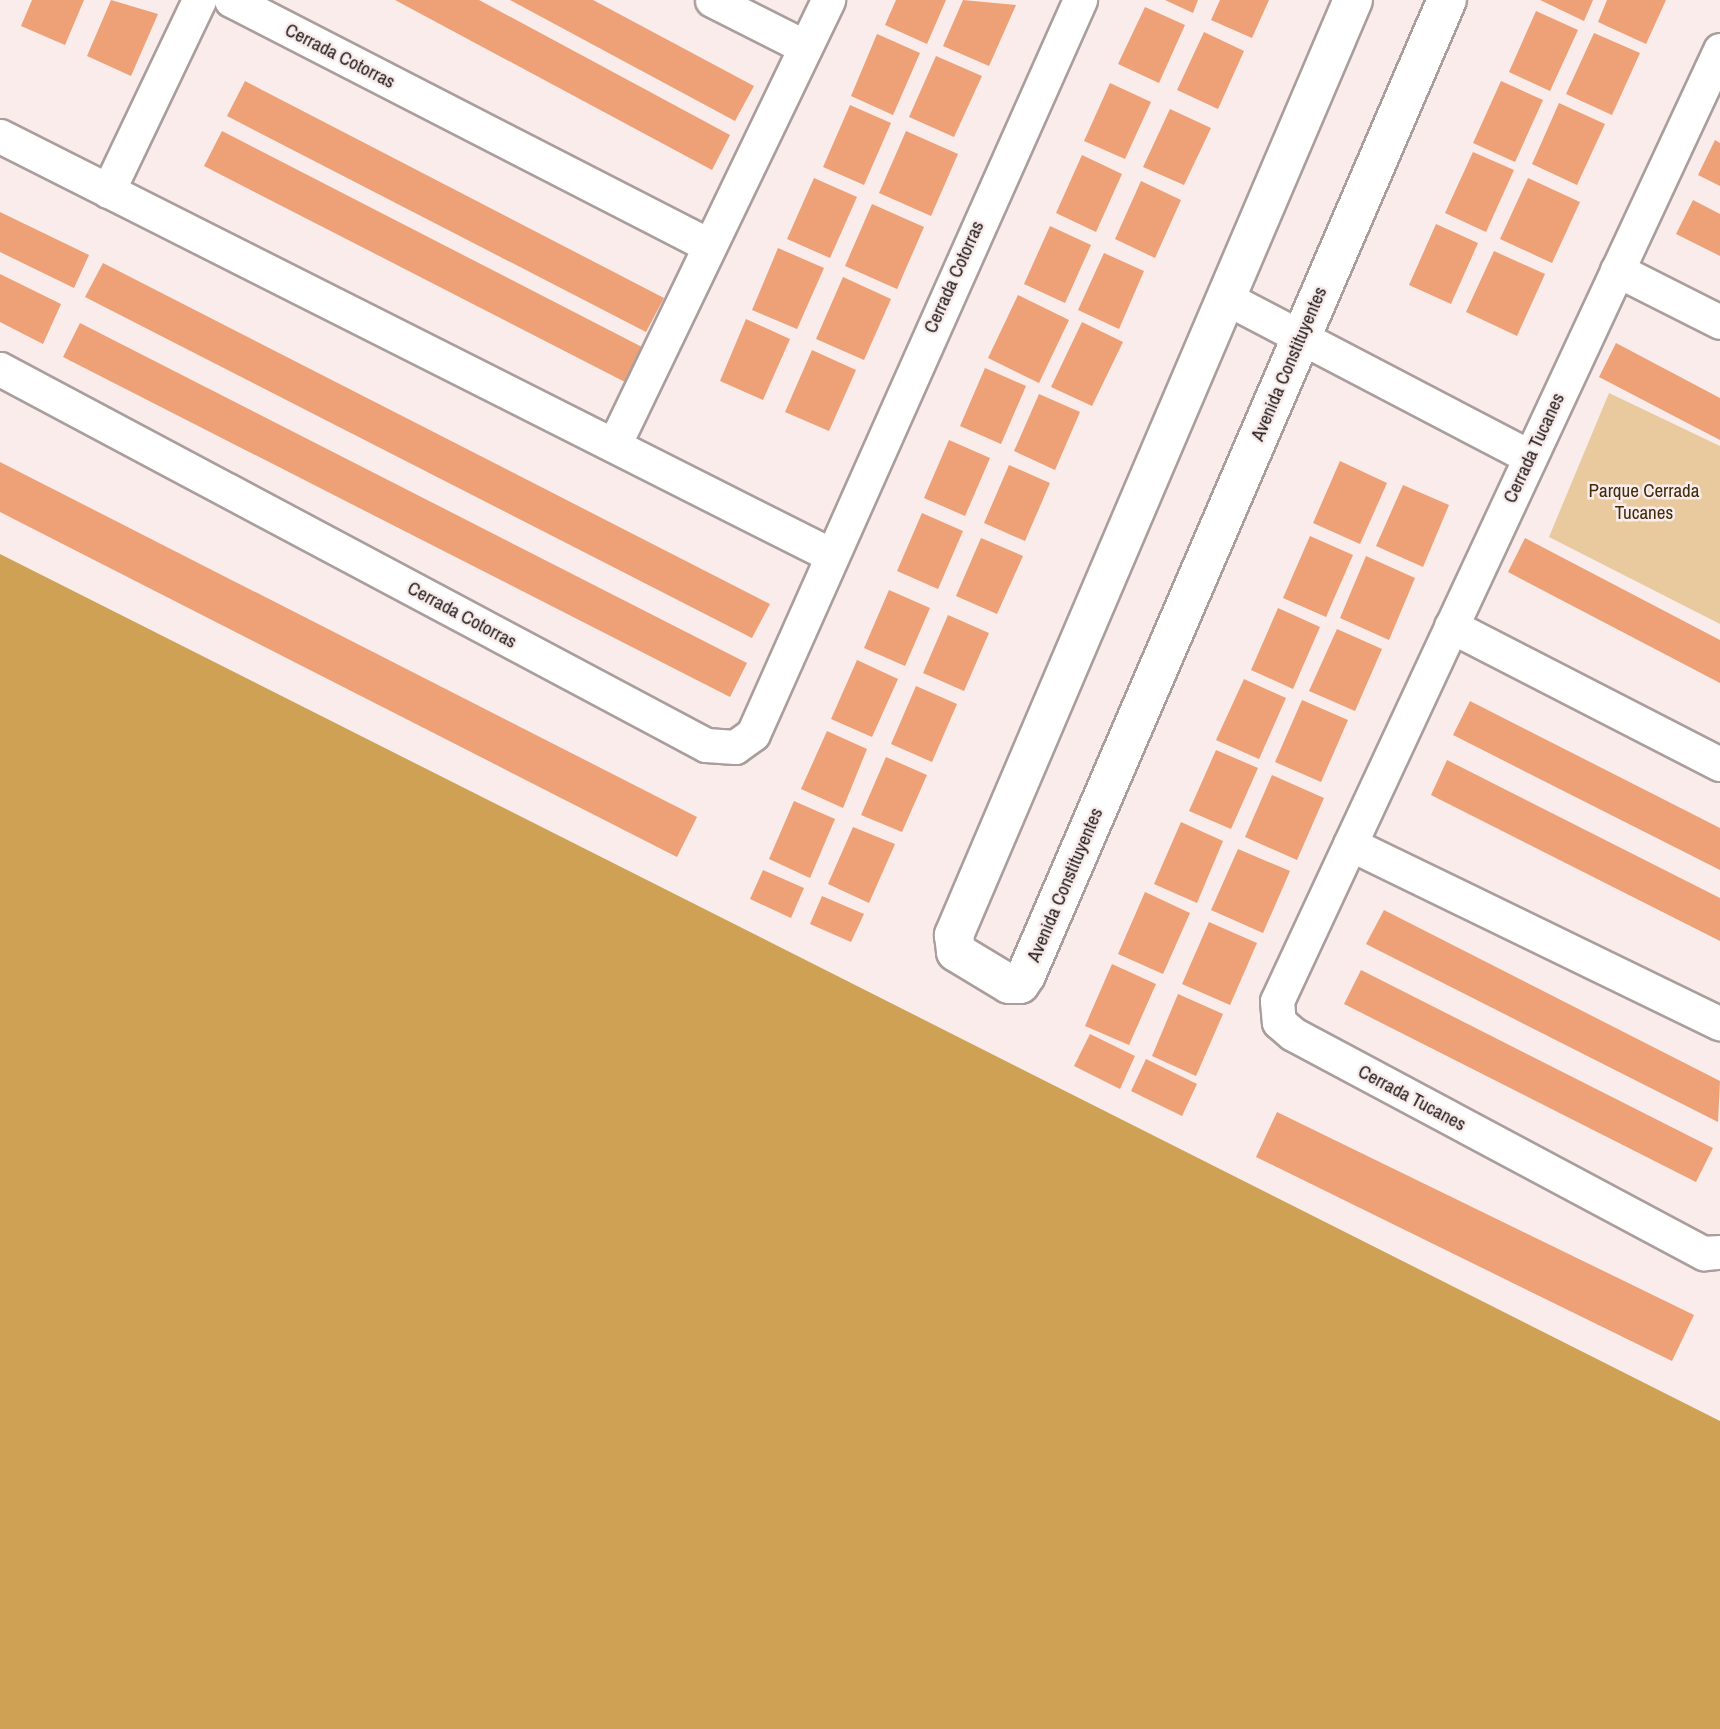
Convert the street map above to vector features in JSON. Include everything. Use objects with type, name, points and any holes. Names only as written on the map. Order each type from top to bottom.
[{"type":"main road","name":"Avenida Constituyentes","points":[[1353,0],[954,935],[956,951],[1009,984],[1020,984],[1026,975],[1447,0]]},
{"type":"street","points":[[108,191],[199,0]]},
{"type":"street","name":"Cerrada Cotorras","points":[[231,0],[710,246]]},
{"type":"street","points":[[712,0],[805,47]]},
{"type":"street","points":[[614,445],[828,0]]},
{"type":"street","name":"Cerrada Cotorras","points":[[0,369],[706,746],[735,747],[753,734],[828,554],[1080,0]]},
{"type":"street","name":"Cerrada Tucanes","points":[[1718,58],[1277,1001],[1279,1021],[1692,1247],[1720,1252]]},
{"type":"street","points":[[0,136],[828,554]]},
{"type":"street","points":[[1617,270],[1720,322]]},
{"type":"street","points":[[1226,298],[1530,457]]},
{"type":"street","points":[[1451,626],[1720,764]]},
{"type":"street","points":[[1350,844],[1720,1024]]},
{"type":"green space","name":"Parque Cerrada Tucanes","points":[[1609,393],[1720,446],[1720,624],[1549,537]]},
{"type":"shaded area","points":[[0,554],[1720,1421],[1720,1729],[0,1729]]},
{"type":"building","points":[[32,0],[84,0],[65,45],[21,26]]},
{"type":"building","points":[[111,0],[158,14],[131,76],[87,56]]},
{"type":"building","points":[[395,0],[479,0],[730,135],[712,170]]},
{"type":"building","points":[[510,0],[593,0],[754,86],[735,121]]},
{"type":"building","points":[[896,0],[946,0],[927,44],[885,25]]},
{"type":"building","points":[[963,0],[1016,5],[989,66],[943,46]]},
{"type":"building","points":[[1165,0],[1198,0],[1193,13]]},
{"type":"building","points":[[1220,0],[1269,0],[1252,38],[1211,20]]},
{"type":"building","points":[[1540,0],[1593,0],[1584,21]]},
{"type":"building","points":[[1607,0],[1666,0],[1646,44],[1598,22]]},
{"type":"building","points":[[1145,7],[1185,25],[1159,83],[1118,64]]},
{"type":"building","points":[[1536,11],[1578,30],[1550,91],[1509,72]]},
{"type":"building","points":[[1204,32],[1244,51],[1218,109],[1177,90]]},
{"type":"building","points":[[1594,33],[1640,53],[1612,115],[1566,94]]},
{"type":"building","points":[[877,34],[920,53],[893,115],[851,96]]},
{"type":"building","points":[[936,56],[982,76],[954,137],[909,117]]},
{"type":"building","points":[[245,81],[664,298],[646,332],[227,116]]},
{"type":"building","points":[[1501,81],[1543,100],[1515,162],[1473,143]]},
{"type":"building","points":[[1110,83],[1151,102],[1125,159],[1084,141]]},
{"type":"building","points":[[1559,103],[1605,124],[1577,185],[1532,164]]},
{"type":"building","points":[[850,105],[891,123],[864,185],[823,167]]},
{"type":"building","points":[[1170,109],[1211,128],[1184,185],[1143,167]]},
{"type":"building","points":[[222,131],[642,347],[625,382],[204,166]]},
{"type":"building","points":[[906,131],[958,154],[931,216],[879,193]]},
{"type":"building","points":[[1715,140],[1720,143],[1720,186],[1698,175]]},
{"type":"building","points":[[1473,152],[1514,170],[1486,232],[1445,213]]},
{"type":"building","points":[[1082,155],[1122,174],[1096,232],[1056,213]]},
{"type":"building","points":[[814,178],[857,197],[830,258],[787,239]]},
{"type":"building","points":[[1528,178],[1580,202],[1552,263],[1500,239]]},
{"type":"building","points":[[1141,181],[1181,200],[1155,258],[1115,239]]},
{"type":"building","points":[[1693,200],[1720,214],[1720,256],[1676,234]]},
{"type":"building","points":[[872,204],[924,227],[897,289],[845,266]]},
{"type":"building","points":[[0,212],[89,255],[74,288],[0,252]]},
{"type":"building","points":[[1436,224],[1478,243],[1451,304],[1409,285]]},
{"type":"building","points":[[1050,226],[1091,245],[1065,303],[1024,284]]},
{"type":"building","points":[[778,248],[824,268],[797,329],[752,310]]},
{"type":"building","points":[[1494,251],[1545,274],[1517,336],[1466,312]]},
{"type":"building","points":[[1104,253],[1144,271],[1119,329],[1078,310]]},
{"type":"building","points":[[103,263],[770,604],[752,638],[85,297]]},
{"type":"building","points":[[0,274],[61,304],[43,344],[0,322]]},
{"type":"building","points":[[843,277],[891,299],[864,360],[816,339]]},
{"type":"building","points":[[1018,295],[1069,320],[1039,383],[988,358]]},
{"type":"building","points":[[746,319],[790,339],[763,400],[720,381]]},
{"type":"building","points":[[1082,322],[1123,342],[1092,406],[1051,387]]},
{"type":"building","points":[[80,323],[747,663],[730,697],[63,357]]},
{"type":"building","points":[[1616,343],[1720,398],[1720,440],[1599,377]]},
{"type":"building","points":[[812,350],[856,370],[829,431],[785,412]]},
{"type":"building","points":[[985,368],[1026,386],[1001,444],[960,426]]},
{"type":"building","points":[[1039,394],[1080,412],[1055,470],[1014,451]]},
{"type":"building","points":[[949,440],[990,458],[965,516],[924,498]]},
{"type":"building","points":[[1340,461],[1387,483],[1360,544],[1313,523]]},
{"type":"building","points":[[0,462],[697,817],[677,857],[0,512]]},
{"type":"building","points":[[1009,465],[1050,483],[1025,541],[984,523]]},
{"type":"building","points":[[1403,485],[1449,505],[1423,567],[1376,546]]},
{"type":"building","points":[[922,513],[963,531],[938,589],[897,571]]},
{"type":"building","points":[[1310,536],[1353,555],[1326,617],[1283,598]]},
{"type":"building","points":[[981,538],[1023,556],[997,614],[956,596]]},
{"type":"building","points":[[1525,538],[1720,640],[1720,683],[1508,572]]},
{"type":"building","points":[[1366,556],[1415,578],[1389,640],[1340,618]]},
{"type":"building","points":[[889,590],[930,608],[905,666],[864,648]]},
{"type":"building","points":[[1278,608],[1320,627],[1293,689],[1251,670]]},
{"type":"building","points":[[948,615],[989,633],[964,691],[923,673]]},
{"type":"building","points":[[1337,629],[1382,649],[1355,711],[1309,691]]},
{"type":"building","points":[[857,660],[898,679],[872,737],[831,719]]},
{"type":"building","points":[[1244,679],[1286,698],[1259,759],[1216,740]]},
{"type":"building","points":[[916,686],[957,704],[932,762],[891,744]]},
{"type":"building","points":[[1302,700],[1348,720],[1321,782],[1275,762]]},
{"type":"building","points":[[1470,701],[1720,828],[1720,870],[1453,735]]},
{"type":"building","points":[[827,731],[867,749],[843,808],[801,789]]},
{"type":"building","points":[[1216,750],[1258,768],[1231,829],[1189,811]]},
{"type":"building","points":[[886,757],[927,775],[902,832],[861,815]]},
{"type":"building","points":[[1447,760],[1720,898],[1720,941],[1431,795]]},
{"type":"building","points":[[1272,775],[1324,798],[1297,860],[1245,837]]},
{"type":"building","points":[[794,801],[835,819],[810,878],[769,859]]},
{"type":"building","points":[[1181,822],[1223,841],[1197,903],[1154,884]]},
{"type":"building","points":[[853,827],[895,844],[869,903],[828,884]]},
{"type":"building","points":[[1238,849],[1290,871],[1263,933],[1211,910]]},
{"type":"building","points":[[763,870],[804,888],[791,918],[750,899]]},
{"type":"building","points":[[1145,892],[1190,913],[1163,974],[1118,954]]},
{"type":"building","points":[[822,896],[864,914],[851,942],[810,924]]},
{"type":"building","points":[[1384,910],[1720,1081],[1718,1122],[1366,944]]},
{"type":"building","points":[[1209,922],[1257,943],[1230,1005],[1182,984]]},
{"type":"building","points":[[1112,964],[1156,984],[1129,1045],[1085,1026]]},
{"type":"building","points":[[1361,970],[1713,1148],[1696,1182],[1344,1004]]},
{"type":"building","points":[[1178,994],[1223,1014],[1196,1076],[1152,1056]]},
{"type":"building","points":[[1090,1034],[1135,1056],[1120,1089],[1074,1066]]},
{"type":"building","points":[[1146,1059],[1197,1084],[1182,1116],[1131,1091]]},
{"type":"building","points":[[1277,1112],[1694,1315],[1672,1361],[1256,1157]]}]
